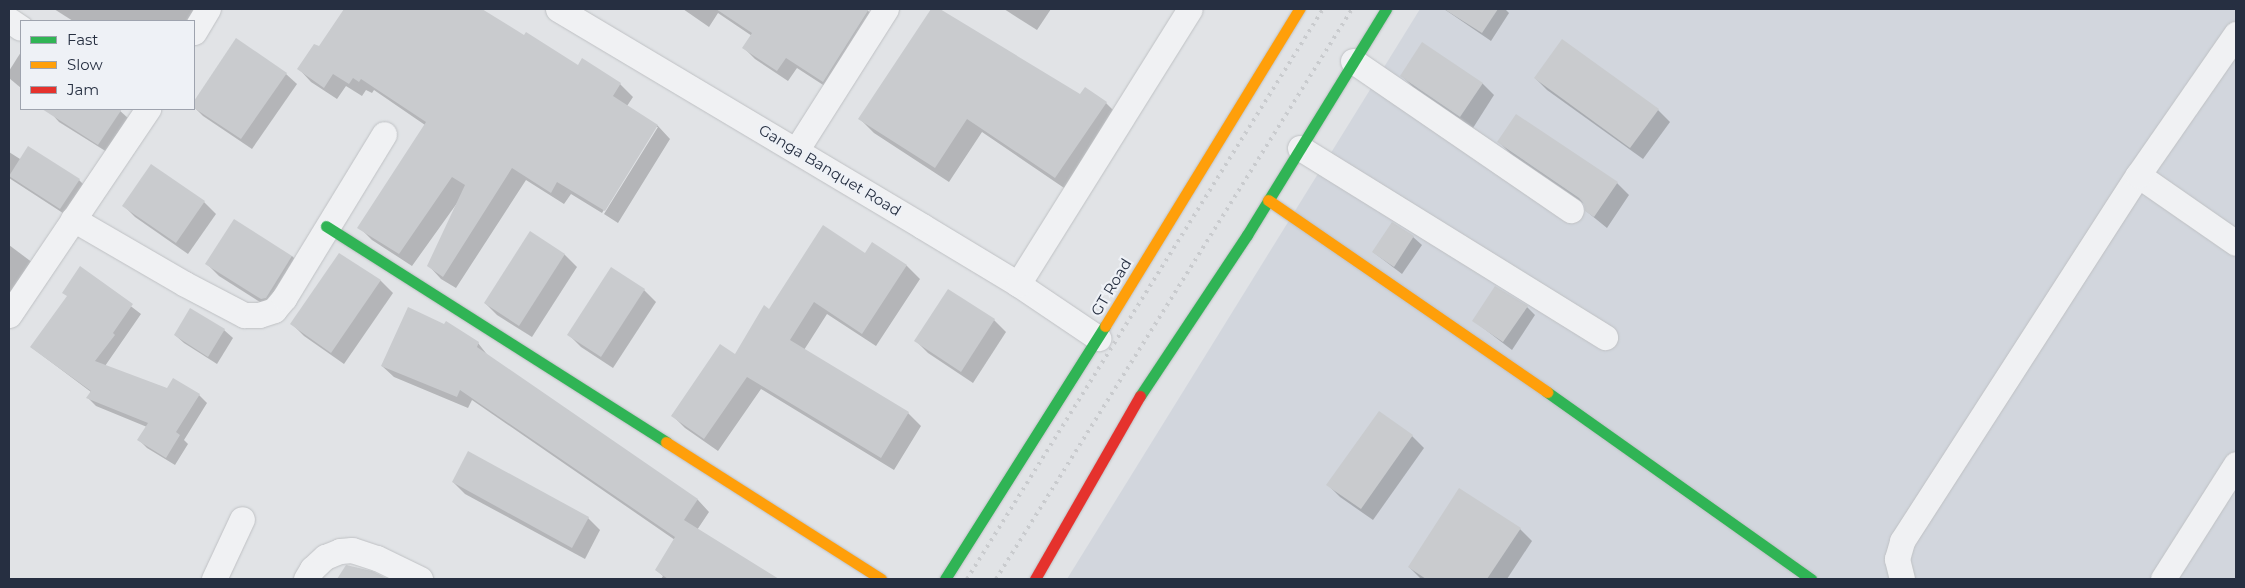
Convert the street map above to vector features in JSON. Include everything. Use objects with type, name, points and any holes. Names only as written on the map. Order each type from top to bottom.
[{"type":"main road","name":"GT Road","points":[[946,579],[1098,338],[1299,9]]},
{"type":"main road","points":[[1035,579],[1134,405],[1268,200],[1386,9]]},
{"type":"main road","points":[[1268,200],[1602,429],[1811,579]]},
{"type":"main road","points":[[326,226],[880,579]]},
{"type":"street","points":[[195,30],[208,9]]},
{"type":"street","name":"Ganga Banquet Road","points":[[558,9],[797,150],[1018,284],[1098,338]]},
{"type":"street","points":[[797,150],[886,9]]},
{"type":"street","points":[[1018,284],[1190,9]]},
{"type":"street","points":[[9,20],[20,27]]},
{"type":"street","points":[[1902,579],[1897,559],[1902,541],[2138,175],[2236,34]]},
{"type":"street","points":[[1354,61],[1571,210]]},
{"type":"street","points":[[9,315],[147,110]]},
{"type":"street","points":[[74,219],[185,284],[244,315],[259,315],[274,310],[284,298],[326,226],[384,134]]},
{"type":"street","points":[[1300,148],[1605,337]]},
{"type":"street","points":[[2138,175],[2236,243]]},
{"type":"street","points":[[2163,579],[2236,464]]},
{"type":"street","points":[[214,579],[242,519]]},
{"type":"street","points":[[306,579],[312,569],[325,557],[340,551],[352,550],[377,558],[420,579]]},
{"type":"shaded area","points":[[1420,9],[2236,9],[2236,579],[1067,579]]},
{"type":"building","points":[[344,9],[482,9],[524,35],[526,32],[578,65],[582,58],[621,83],[613,96],[658,125],[605,211],[557,182],[551,193],[512,168],[443,277],[427,266],[465,185],[452,177],[399,254],[357,228],[426,122],[361,79],[359,82],[353,78],[349,84],[333,74],[324,88],[297,69],[314,44],[319,46]]},
{"type":"building","points":[[716,9],[869,9],[823,82],[786,58],[777,71],[742,48],[752,33]]},
{"type":"building","points":[[931,9],[940,9],[1080,94],[1085,87],[1107,102],[1055,178],[967,119],[935,168],[858,119]]},
{"type":"building","points":[[1444,9],[1498,9],[1482,33]]},
{"type":"building","points":[[236,38],[287,73],[241,139],[195,109],[195,100]]},
{"type":"building","points":[[1562,39],[1659,109],[1630,148],[1534,78]]},
{"type":"building","points":[[1422,42],[1483,83],[1460,117],[1400,76]]},
{"type":"building","points":[[44,110],[121,110],[98,145]]},
{"type":"building","points":[[1516,114],[1618,182],[1594,217],[1585,211],[1584,204],[1579,198],[1497,142]]},
{"type":"building","points":[[28,146],[80,179],[60,209],[9,176]]},
{"type":"building","points":[[151,164],[205,201],[176,243],[122,206]]},
{"type":"building","points":[[234,219],[292,256],[266,298],[261,299],[205,264]]},
{"type":"building","points":[[1392,222],[1414,236],[1394,267],[1372,252]]},
{"type":"building","points":[[823,225],[865,253],[872,242],[907,265],[862,334],[814,302],[790,340],[909,412],[881,458],[747,377],[704,439],[671,416],[720,344],[735,354],[764,305],[769,309]]},
{"type":"building","points":[[530,231],[565,254],[519,326],[484,303]]},
{"type":"building","points":[[339,253],[381,280],[331,353],[290,324]]},
{"type":"building","points":[[80,266],[133,304],[113,333],[115,335],[95,361],[167,388],[173,378],[200,394],[176,432],[180,435],[166,458],[137,440],[148,423],[86,398],[91,391],[30,347],[67,296],[62,293]]},
{"type":"building","points":[[611,267],[645,289],[601,357],[567,335]]},
{"type":"building","points":[[1495,286],[1528,306],[1503,342],[1472,321]]},
{"type":"building","points":[[948,289],[995,319],[961,372],[914,341]]},
{"type":"building","points":[[408,307],[444,324],[446,321],[479,342],[477,347],[698,499],[684,520],[779,579],[668,579],[655,570],[675,537],[460,390],[457,397],[381,366]]},
{"type":"building","points":[[190,308],[225,329],[208,357],[174,335]]},
{"type":"building","points":[[1379,411],[1413,435],[1361,509],[1326,485]]},
{"type":"building","points":[[468,451],[589,517],[572,548],[452,482]]},
{"type":"building","points":[[1459,488],[1521,528],[1487,579],[1426,579],[1408,567]]},
{"type":"building","points":[[346,565],[372,571],[388,579],[337,579]]},
{"type":"railway","points":[[967,579],[1323,9]]},
{"type":"railway","points":[[996,579],[1352,9]]},
{"type":"traffic: fast","points":[[1140,396],[1247,235],[1386,9]]},
{"type":"traffic: fast","points":[[326,226],[666,442]]},
{"type":"traffic: fast","points":[[945,579],[1105,326]]},
{"type":"traffic: fast","points":[[1547,392],[1811,579]]},
{"type":"traffic: slow","points":[[1105,326],[1299,9]]},
{"type":"traffic: slow","points":[[1268,200],[1547,392]]},
{"type":"traffic: slow","points":[[666,442],[881,579]]},
{"type":"traffic: jam","points":[[1035,579],[1140,396]]}]
